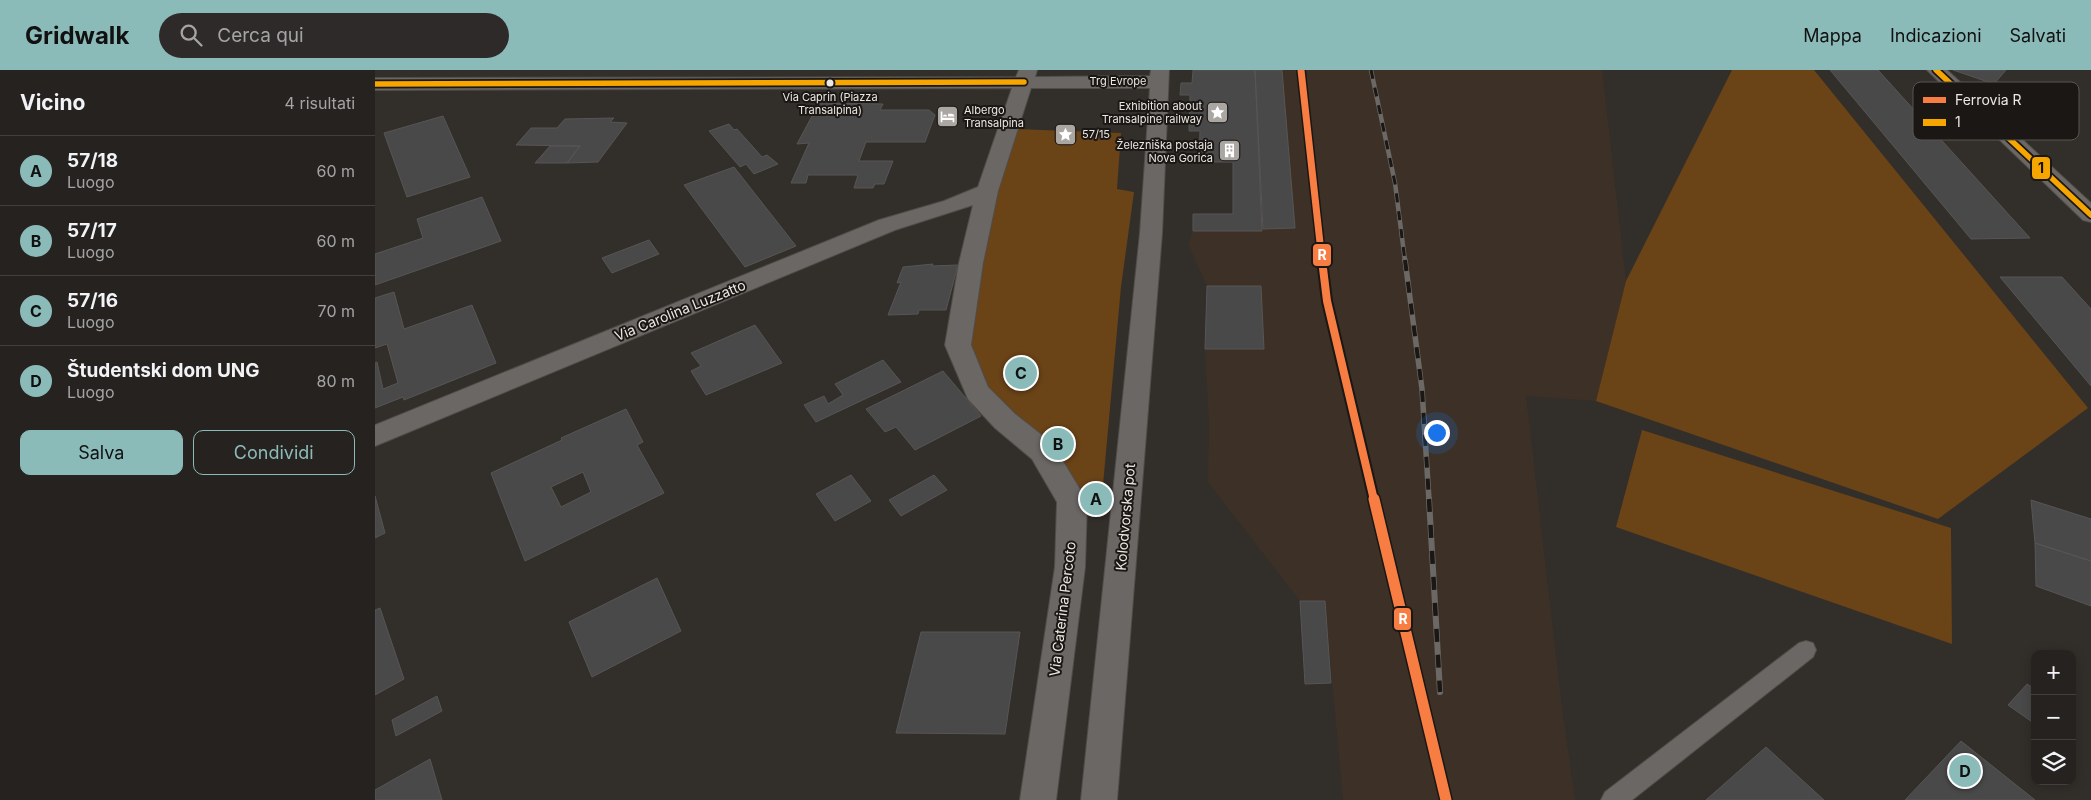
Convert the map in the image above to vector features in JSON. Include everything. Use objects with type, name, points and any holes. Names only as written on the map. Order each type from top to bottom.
[{"type":"street","points":[[1936,70],[1949,82]]},
{"type":"street","name":"Trg Evrope","points":[[375,84],[873,82],[1026,76],[1077,81],[1160,76],[1151,233]]},
{"type":"street","name":"Via Caterina Percoto","points":[[1026,76],[987,191],[971,263],[959,345],[977,392],[1005,421],[1043,451],[1073,501],[1070,567],[1038,800]]},
{"type":"street","points":[[2011,140],[2091,215]]},
{"type":"street","name":"Via Carolina Luzzatto","points":[[375,436],[887,224],[952,206],[987,191]]},
{"type":"street","name":"Kolodvorska pot","points":[[1099,800],[1151,233]]},
{"type":"lane","points":[[1613,800],[1806,650]]},
{"type":"shaded area","points":[[1193,70],[1602,70],[1626,281],[1596,401],[1526,396],[1562,709],[1575,800],[1343,800],[1325,601],[1300,601],[1208,482],[1209,421],[1205,349],[1207,286],[1188,244],[1193,231],[1193,214],[1233,214],[1233,163],[1199,162],[1200,131],[1189,131],[1190,95],[1180,95],[1181,83],[1192,83]]},
{"type":"shaded area","points":[[1732,70],[1814,70],[2088,408],[1938,519],[1596,401],[1626,281]]},
{"type":"shaded area","points":[[1013,129],[1121,133],[1117,189],[1134,192],[1121,287],[1103,485],[1075,492],[985,389],[967,345],[984,233]]},
{"type":"shaded area","points":[[1642,430],[1951,528],[1952,644],[1616,527]]},
{"type":"building","name":"Železniška postaja Nova Gorica","points":[[1193,70],[1255,70],[1262,231],[1193,231],[1193,214],[1233,214],[1233,162],[1199,162],[1200,131],[1189,131],[1190,95],[1180,95],[1181,83],[1192,83]]},
{"type":"building","points":[[1255,70],[1282,70],[1295,228],[1263,229]]},
{"type":"building","points":[[1830,70],[1878,70],[1913,109],[1913,140],[1941,140],[2030,238],[1971,239]]},
{"type":"building","points":[[1953,70],[2006,70],[1996,82],[1988,82]]},
{"type":"building","points":[[819,103],[883,104],[880,110],[929,110],[935,115],[925,142],[866,142],[859,161],[893,161],[884,184],[875,184],[873,188],[854,188],[858,175],[808,175],[806,183],[791,183],[809,143],[797,144]]},
{"type":"building","points":[[443,116],[470,177],[407,197],[384,133]]},
{"type":"building","points":[[614,118],[610,122],[627,123],[598,162],[567,163],[580,146],[516,145],[531,128],[557,128],[565,119]]},
{"type":"building","points":[[729,124],[734,130],[737,129],[762,157],[767,155],[778,164],[754,174],[746,164],[740,167],[709,131]]},
{"type":"building","points":[[550,146],[580,146],[567,163],[535,163]]},
{"type":"building","points":[[734,167],[796,246],[745,267],[684,185]]},
{"type":"building","points":[[482,197],[501,241],[375,285],[375,254],[423,238],[417,219]]},
{"type":"building","points":[[649,240],[659,254],[612,273],[602,258]]},
{"type":"building","points":[[933,264],[932,266],[958,265],[946,310],[919,310],[918,314],[888,315],[901,282],[897,283],[903,267]]},
{"type":"building","points":[[2000,277],[2062,277],[2091,309],[2091,386]]},
{"type":"building","points":[[1207,286],[1261,286],[1264,349],[1205,349]]},
{"type":"building","points":[[394,292],[404,329],[472,305],[496,363],[404,400],[403,397],[375,408],[375,363],[377,362],[383,389],[398,383],[387,344],[375,348],[375,298]]},
{"type":"building","points":[[755,325],[782,363],[706,395],[691,371],[701,366],[691,353]]},
{"type":"building","points":[[883,360],[901,382],[816,422],[804,405],[824,396],[828,404],[843,395],[835,384]]},
{"type":"building","points":[[943,371],[981,416],[915,450],[896,427],[885,432],[866,409]]},
{"type":"building","points":[[626,409],[643,442],[637,445],[664,493],[525,561],[491,473],[562,440],[561,438]],"holes":[[[583,472],[591,492],[561,507],[551,487]]]},
{"type":"building","points":[[851,475],[871,501],[835,521],[816,494]]},
{"type":"building","points":[[934,475],[947,490],[901,516],[889,500]]},
{"type":"building","points":[[375,496],[385,533],[375,538]]},
{"type":"building","points":[[2031,500],[2091,519],[2091,561],[2035,543]]},
{"type":"building","points":[[2035,543],[2091,561],[2091,606],[2036,586]]},
{"type":"building","points":[[657,578],[681,631],[592,677],[569,622]]},
{"type":"building","points":[[1300,601],[1325,601],[1331,683],[1305,684]]},
{"type":"building","points":[[380,608],[404,679],[375,695],[375,610]]},
{"type":"building","points":[[921,632],[1020,632],[1005,734],[896,733]]},
{"type":"building","points":[[2027,684],[2031,686],[2031,721],[2008,705]]},
{"type":"building","points":[[437,696],[442,711],[396,736],[392,720]]},
{"type":"building","points":[[1961,741],[2035,800],[1905,800]]},
{"type":"building","points":[[1766,747],[1824,800],[1706,800]]},
{"type":"building","points":[[430,759],[442,800],[375,800],[375,790]]},
{"type":"railway","points":[[1371,70],[1395,183],[1405,261]]},
{"type":"railway","points":[[1405,260],[1422,389],[1429,500]]},
{"type":"railway","points":[[1429,499],[1440,692]]},
{"type":"rail line","name":"R","points":[[1301,70],[1327,301],[1446,800]]},
{"type":"transit line","name":"1","points":[[1936,70],[1949,82]]},
{"type":"transit line","name":"1","points":[[375,84],[1024,82]]},
{"type":"transit line","name":"1","points":[[2011,140],[2091,215]]},
{"type":"place","name":"Via Caprin (Piazza Transalpina)","points":[[830,83]]},
{"type":"place","name":"Exhibition about Transalpine railway","points":[[1218,112]]},
{"type":"place","name":"Albergo Transalpina","points":[[948,116]]},
{"type":"place","name":"57/15","points":[[1066,134]]},
{"type":"place","name":"Železniška postaja Nova Gorica","points":[[1229,151]]},
{"type":"place","name":"57/16","points":[[1021,373]]},
{"type":"place","name":"57/17","points":[[1058,444]]},
{"type":"place","name":"57/18","points":[[1096,499]]},
{"type":"place","name":"Študentski dom UNG","points":[[1965,771]]}]
